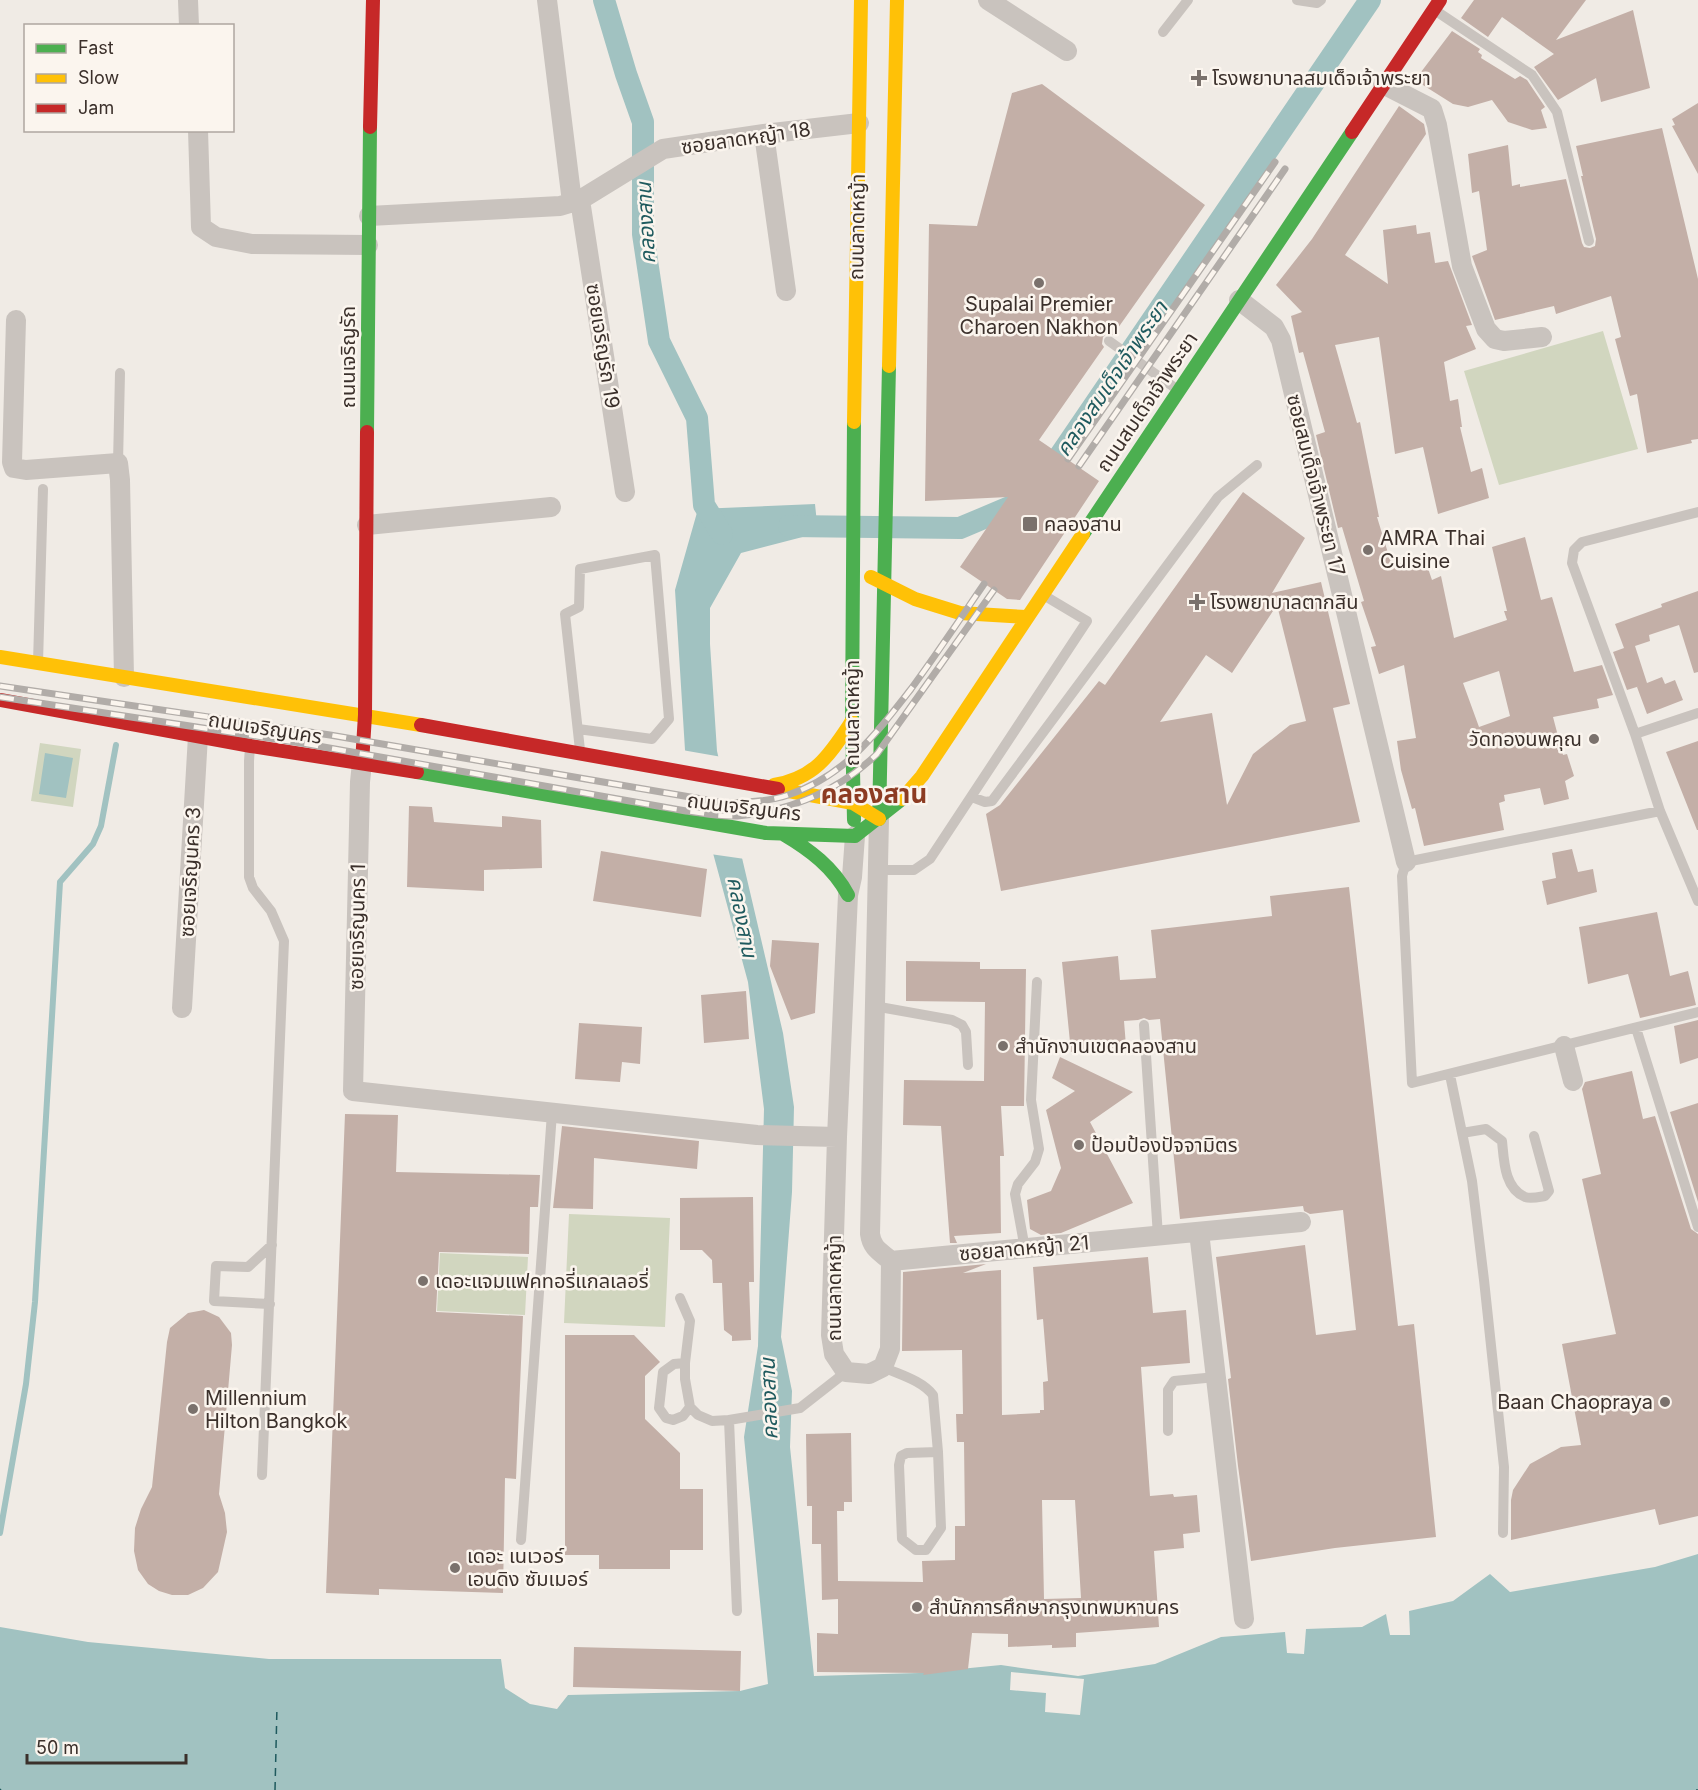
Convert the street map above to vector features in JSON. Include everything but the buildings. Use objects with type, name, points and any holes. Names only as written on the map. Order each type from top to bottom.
[{"type":"main road","name":"ถนนเจริญรัถ","points":[[362,763],[365,715],[368,245],[373,0]]},
{"type":"main road","name":"ถนนลาดหญ้า","points":[[855,836],[852,721],[853,511],[861,0]]},
{"type":"main road","name":"ถนนลาดหญ้า","points":[[879,819],[897,0]]},
{"type":"main road","name":"ถนนสมเด็จเจ้าพระยา","points":[[879,819],[900,802],[922,776],[1436,5]]},
{"type":"main road","points":[[853,568],[915,599],[960,613],[1026,617]]},
{"type":"main road","name":"ถนนเจริญนคร","points":[[0,657],[365,715],[757,785],[853,803],[879,819]]},
{"type":"main road","name":"ถนนเจริญนคร","points":[[0,700],[250,746],[362,763],[766,833],[855,836]]},
{"type":"main road","points":[[757,785],[786,784],[805,777],[828,756],[852,721]]},
{"type":"main road","points":[[855,836],[879,819]]},
{"type":"main road","points":[[782,834],[806,848],[828,866],[840,879],[848,895]]},
{"type":"street","points":[[188,0],[189,24]]},
{"type":"street","name":"ซอยเจริญรัถ 19","points":[[547,0],[576,201],[625,492]]},
{"type":"street","points":[[988,0],[1067,51]]},
{"type":"street","points":[[1383,84],[1432,109],[1437,125],[1462,266],[1486,329],[1495,339],[1504,341],[1542,337]]},
{"type":"street","name":"ซอยลาดหญ้า 18","points":[[576,201],[663,149],[858,123]]},
{"type":"street","points":[[198,132],[201,227],[216,237],[252,244],[368,245]]},
{"type":"street","points":[[764,134],[786,291]]},
{"type":"street","points":[[369,216],[560,206],[576,201]]},
{"type":"street","name":"ซอยสมเด็จเจ้าพระยา 17","points":[[1239,300],[1274,327],[1281,340],[1406,862]]},
{"type":"street","points":[[16,320],[12,462],[14,468],[26,470],[118,463],[124,677]]},
{"type":"street","points":[[367,525],[551,507]]},
{"type":"street","name":"ซอยเจริญนคร 3","points":[[183,1008],[198,736]]},
{"type":"street","name":"ซอยเจริญนคร 1","points":[[362,763],[353,1091],[552,1113]]},
{"type":"street","name":"ถนนลาดหญ้า","points":[[879,819],[870,1234],[871,1242],[877,1251],[891,1261]]},
{"type":"street","name":"ถนนลาดหญ้า","points":[[846,1372],[834,1354],[831,1335],[848,895],[852,877],[855,836]]},
{"type":"street","points":[[1564,1046],[1573,1080]]},
{"type":"street","points":[[552,1113],[757,1135],[837,1137]]},
{"type":"street","name":"ซอยลาดหญ้า 21","points":[[891,1261],[1301,1222]]},
{"type":"street","points":[[1199,1232],[1244,1619]]},
{"type":"street","points":[[846,1372],[869,1374],[883,1367],[890,1349],[891,1261]]},
{"type":"lane","points":[[1163,32],[1188,0]]},
{"type":"lane","points":[[1297,0],[1317,3],[1321,0]]},
{"type":"lane","points":[[1436,5],[1532,75],[1557,112],[1589,241]]},
{"type":"lane","points":[[1109,341],[1179,390]]},
{"type":"lane","points":[[118,463],[120,373]]},
{"type":"lane","points":[[972,797],[985,802],[992,801],[1218,497],[1257,465]]},
{"type":"lane","points":[[38,664],[44,489]]},
{"type":"lane","points":[[1698,512],[1582,543],[1574,550],[1572,563],[1635,734],[1660,811],[1698,901]]},
{"type":"lane","points":[[578,729],[652,739],[669,719],[655,555],[580,569],[579,607],[566,614],[578,729],[581,754]]},
{"type":"lane","points":[[878,870],[914,870],[930,859],[1087,621],[1042,594]]},
{"type":"lane","points":[[1635,734],[1698,713]]},
{"type":"lane","points":[[250,746],[249,877],[278,922],[284,941],[262,1475]]},
{"type":"lane","points":[[1660,811],[1406,862],[1402,876],[1412,1083],[1698,1012]]},
{"type":"lane","points":[[1025,1249],[1015,1194],[1018,1184],[1035,1162],[1039,1149],[1031,1100],[1037,982]]},
{"type":"lane","points":[[874,1006],[952,1020],[962,1025],[966,1032],[968,1065]]},
{"type":"lane","points":[[1144,1026],[1158,1236]]},
{"type":"lane","points":[[1636,1028],[1698,1227]]},
{"type":"lane","points":[[1450,1075],[1472,1181],[1504,1467],[1503,1533]]},
{"type":"lane","points":[[521,1540],[552,1113]]},
{"type":"lane","points":[[1462,1133],[1486,1129],[1502,1141],[1509,1181],[1516,1191],[1527,1198],[1545,1196],[1549,1191],[1534,1136]]},
{"type":"lane","points":[[270,1304],[214,1301],[216,1266],[248,1267],[272,1245]]},
{"type":"lane","points":[[680,1298],[690,1321],[685,1364],[690,1407],[698,1415],[712,1421],[800,1408],[846,1372]]},
{"type":"lane","points":[[685,1364],[674,1364],[663,1372],[659,1408],[666,1418],[673,1420],[682,1416],[690,1407]]},
{"type":"lane","points":[[883,1367],[928,1388],[933,1395],[938,1452],[941,1528],[926,1550],[916,1550],[902,1539],[899,1465],[902,1456],[907,1453],[938,1452]]},
{"type":"lane","points":[[1168,1431],[1168,1390],[1174,1381],[1216,1377]]},
{"type":"lane","points":[[732,1419],[737,1611]]},
{"type":"green space","points":[[1603,331],[1638,449],[1499,485],[1464,371]]},
{"type":"green space","points":[[40,743],[81,749],[73,807],[31,801]]},
{"type":"green space","points":[[569,1214],[670,1218],[665,1327],[564,1323]]},
{"type":"green space","points":[[440,1253],[528,1257],[525,1315],[437,1311]]},
{"type":"water","points":[[815,504],[818,533],[741,553],[710,608],[717,751],[783,1033],[794,1107],[792,1192],[781,1337],[792,1391],[790,1447],[814,1676],[919,1673],[1001,1665],[1078,1676],[1155,1664],[1221,1637],[1285,1632],[1287,1653],[1304,1654],[1306,1629],[1362,1627],[1386,1614],[1390,1635],[1410,1635],[1409,1611],[1453,1601],[1490,1574],[1510,1592],[1655,1567],[1698,1554],[1698,1790],[0,1790],[0,1627],[88,1642],[269,1659],[501,1659],[505,1688],[530,1704],[557,1709],[568,1695],[740,1691],[768,1684],[744,1437],[758,1346],[764,1109],[748,982],[685,750],[675,590],[698,509]]},
{"type":"water","points":[[45,753],[73,758],[66,798],[39,794]]},
{"type":"pier","points":[[682,750],[722,757],[745,859],[710,854]]},
{"type":"pier","points":[[1011,1672],[1084,1679],[1080,1715],[1045,1712],[1046,1693],[1010,1690]]},
{"type":"waterway","name":"คลองสาน","points":[[604,0],[643,122],[643,234],[659,341],[697,418],[704,505],[722,534]]},
{"type":"waterway","name":"คลองสมเด็จเจ้าพระยา","points":[[789,526],[960,528],[1031,498],[1370,0]]},
{"type":"waterway","points":[[0,1533],[26,1384],[35,1302],[60,882],[93,844],[101,826],[116,745]]},
{"type":"ferry route","points":[[275,1790],[277,1706]]},
{"type":"railway","points":[[1068,459],[1275,162]]},
{"type":"railway","points":[[1079,466],[1285,169]]},
{"type":"railway","points":[[0,686],[330,735],[725,803],[757,801],[788,795],[808,787],[826,777],[858,752],[911,689],[984,584]]},
{"type":"railway","points":[[0,697],[301,743],[686,811],[737,816],[776,809],[813,797],[846,779],[877,754],[994,590]]},
{"type":"traffic: fast","points":[[367,432],[370,127]]},
{"type":"traffic: fast","points":[[1083,534],[1352,132]]},
{"type":"traffic: fast","points":[[879,819],[889,366]]},
{"type":"traffic: fast","points":[[854,422],[852,721],[854,820]]},
{"type":"traffic: fast","points":[[417,772],[766,833],[855,836],[902,799]]},
{"type":"traffic: fast","points":[[783,834],[820,860],[848,895]]},
{"type":"traffic: slow","points":[[854,422],[861,0]]},
{"type":"traffic: slow","points":[[889,366],[897,0]]},
{"type":"traffic: slow","points":[[902,799],[922,776],[1083,534]]},
{"type":"traffic: slow","points":[[871,577],[915,599],[960,613],[1026,617]]},
{"type":"traffic: slow","points":[[0,657],[421,725]]},
{"type":"traffic: slow","points":[[774,785],[801,777],[820,763],[852,721]]},
{"type":"traffic: slow","points":[[778,789],[853,803],[879,819]]},
{"type":"traffic: jam","points":[[370,127],[373,0]]},
{"type":"traffic: jam","points":[[1352,132],[1440,0]]},
{"type":"traffic: jam","points":[[362,763],[365,715],[367,432]]},
{"type":"traffic: jam","points":[[0,700],[251,746],[417,772]]},
{"type":"traffic: jam","points":[[421,725],[778,789]]},
{"type":"place","name":"โรงพยาบาลสมเด็จเจ้าพระยา","points":[[1199,78]]},
{"type":"place","name":"Supalai Premier Charoen Nakhon","points":[[1039,283]]},
{"type":"place","name":"คลองสาน","points":[[1030,524]]},
{"type":"place","name":"AMRA Thai Cuisine","points":[[1368,550]]},
{"type":"place","name":"โรงพยาบาลตากสิน","points":[[1197,602]]},
{"type":"place","name":"วัดทองนพคุณ","points":[[1594,739]]},
{"type":"place","name":"สำนักงานเขตคลองสาน","points":[[1003,1046]]},
{"type":"place","name":"ป้อมป้องปัจจามิตร","points":[[1079,1145]]},
{"type":"place","name":"เดอะแจมแฟคทอรี่แกลเลอรี่","points":[[423,1281]]},
{"type":"place","name":"Baan Chaopraya","points":[[1665,1402]]},
{"type":"place","name":"Millennium Hilton Bangkok","points":[[193,1409]]},
{"type":"place","name":"เดอะ เนเวอร์ เอนดิง ซัมเมอร์","points":[[455,1568]]},
{"type":"place","name":"สำนักการศึกษากรุงเทพมหานคร","points":[[917,1607]]},
{"type":"district","name":"คลองสาน","points":[[874,794]]}]
